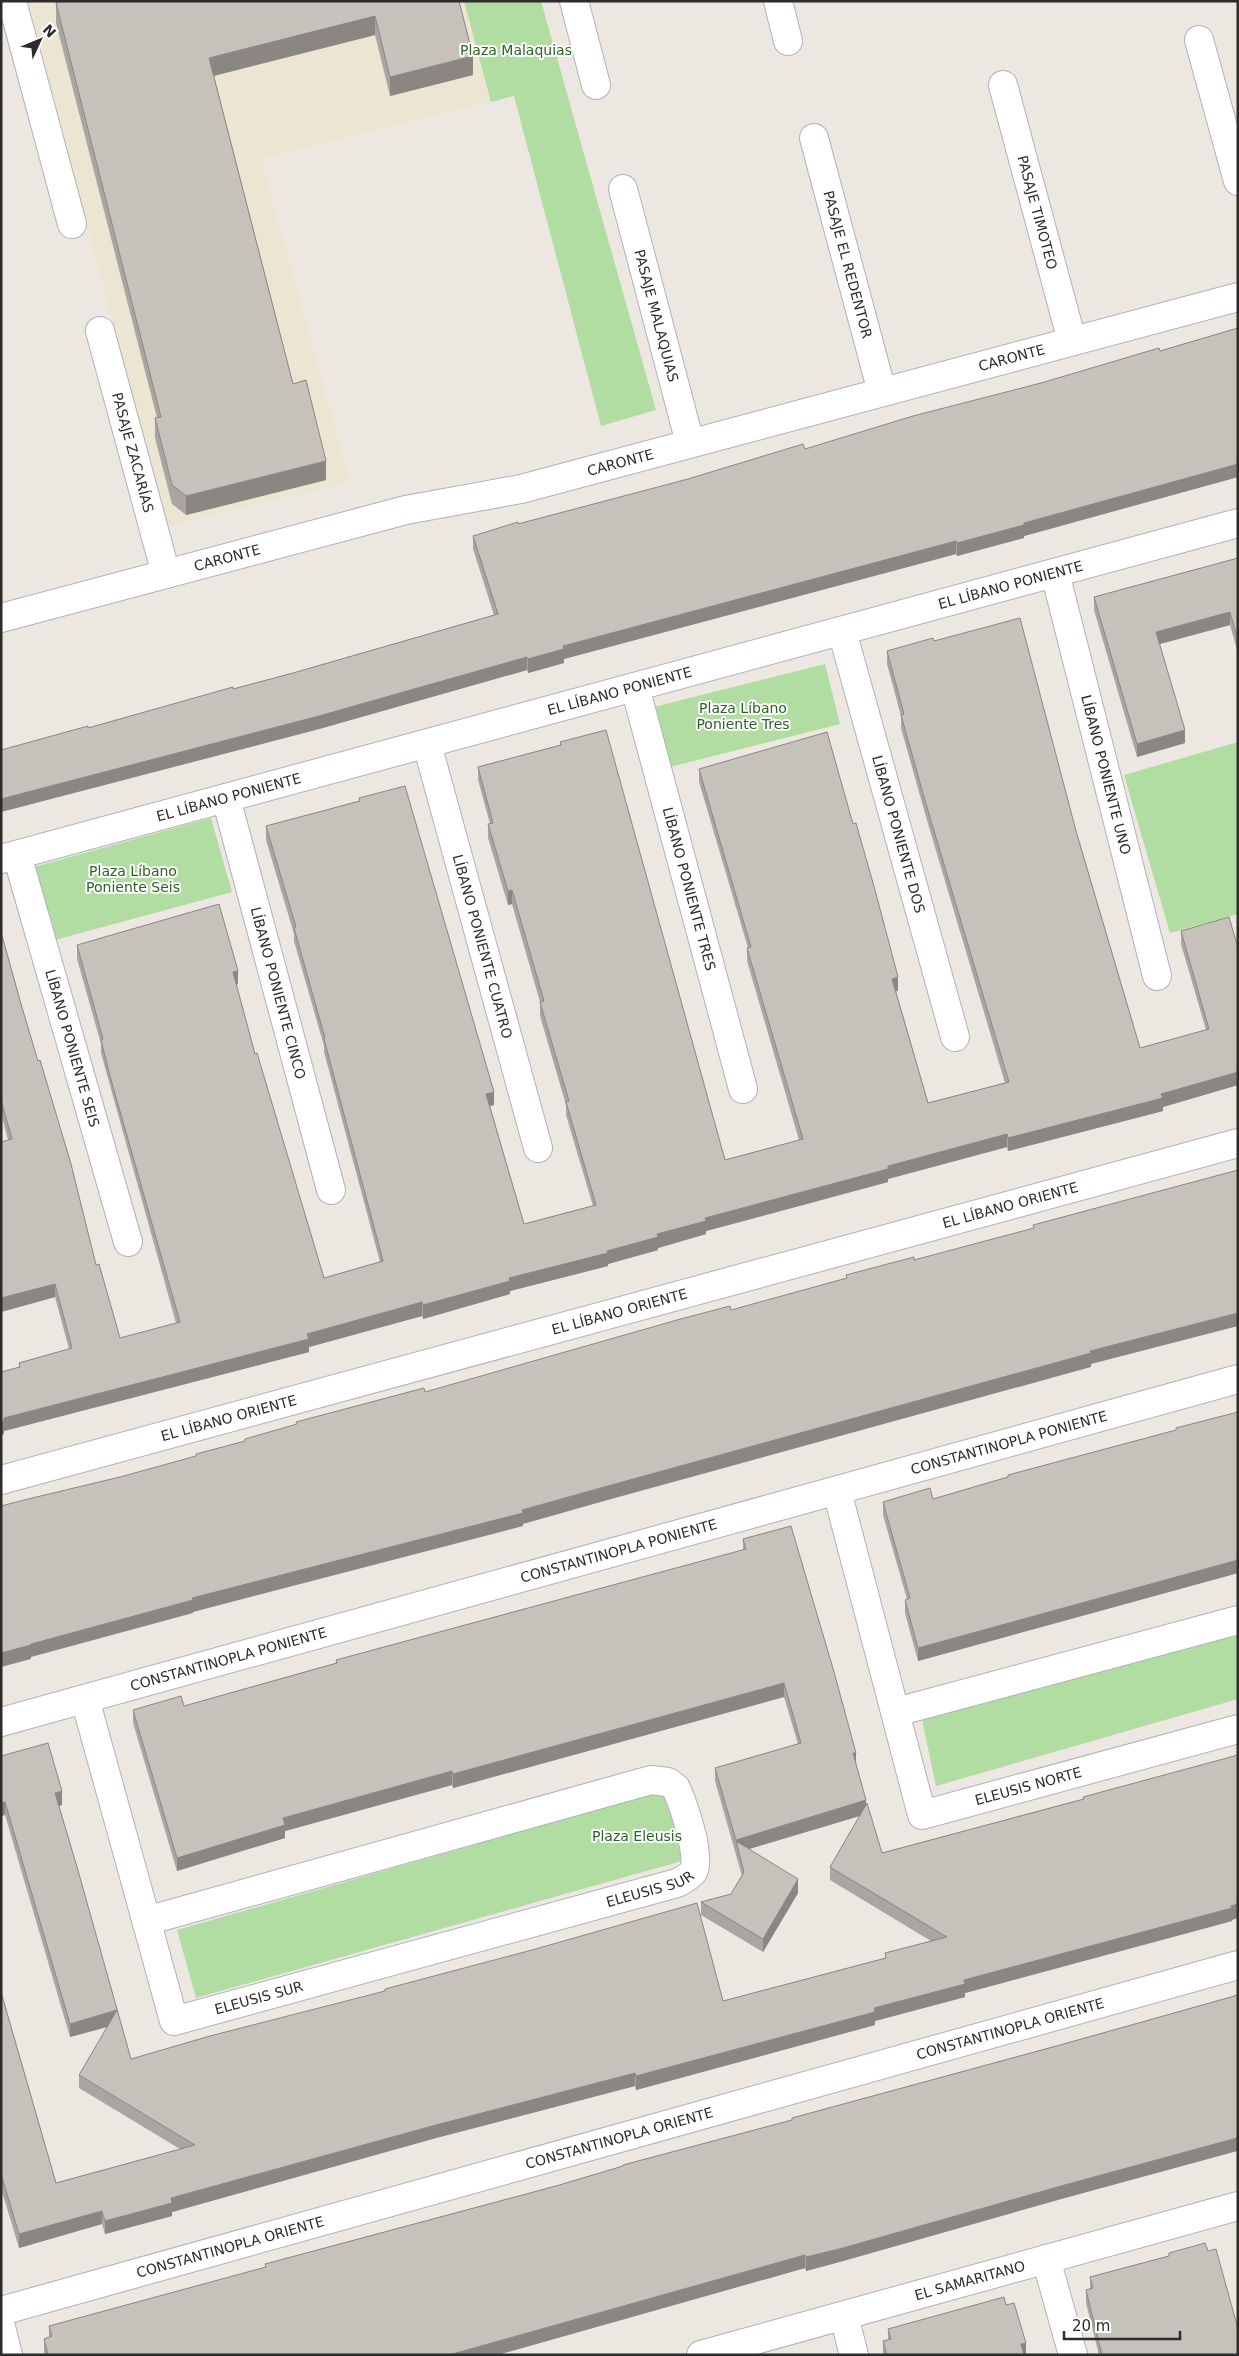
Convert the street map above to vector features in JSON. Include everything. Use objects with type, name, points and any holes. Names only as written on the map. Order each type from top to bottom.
[{"type":"street","points":[[12,1],[72,224]]},
{"type":"street","points":[[574,1],[596,85]]},
{"type":"street","points":[[778,1],[788,41]]},
{"type":"street","points":[[1199,40],[1238,181]]},
{"type":"street","name":"PASAJE TIMOTEO","points":[[1003,85],[1072,341]]},
{"type":"street","name":"PASAJE EL REDENTOR","points":[[814,138],[882,392]]},
{"type":"street","name":"PASAJE MALAQUIAS","points":[[624,189],[690,443]]},
{"type":"street","name":"CARONTE","points":[[1,618],[406,510],[521,489],[1238,297]]},
{"type":"street","name":"PASAJE ZACARÍAS","points":[[100,331],[166,574]]},
{"type":"street","name":"EL LÍBANO PONIENTE","points":[[9,857],[1238,523]]},
{"type":"street","name":"LÍBANO PONIENTE UNO","points":[[1054,573],[1157,976]]},
{"type":"street","name":"LÍBANO PONIENTE DOS","points":[[842,631],[955,1037]]},
{"type":"street","name":"LÍBANO PONIENTE TRES","points":[[634,687],[743,1089]]},
{"type":"street","name":"LÍBANO PONIENTE CUATRO","points":[[427,744],[538,1148]]},
{"type":"street","name":"LÍBANO PONIENTE CINCO","points":[[226,798],[331,1190]]},
{"type":"street","name":"LÍBANO PONIENTE SEIS","points":[[9,857],[128,1242]]},
{"type":"street","name":"EL LÍBANO ORIENTE","points":[[1,1480],[1238,1143]]},
{"type":"street","name":"CONSTANTINOPLA PONIENTE","points":[[1,1722],[1238,1379]]},
{"type":"street","name":"ELEUSIS NORTE","points":[[837,1491],[922,1815],[1238,1729]]},
{"type":"street","points":[[896,1712],[1238,1620]]},
{"type":"street","name":"ELEUSIS SUR","points":[[84,1699],[146,1921],[174,2021],[677,1883],[693,1871],[696,1853],[676,1788],[668,1782],[651,1780],[146,1921]]},
{"type":"street","name":"CONSTANTINOPLA ORIENTE","points":[[1,2311],[1238,1966]]},
{"type":"street","name":"EL SAMARITANO","points":[[701,2355],[1238,2206]]},
{"type":"street","points":[[1046,2259],[1073,2355]]},
{"type":"street","points":[[844,2316],[854,2355]]},
{"type":"street","points":[[1,2327],[8,2355]]},
{"type":"shaded area","points":[[464,1],[491,102],[261,159],[350,482],[166,526],[29,2]]},
{"type":"green space","name":"Plaza Malaquias","points":[[464,1],[541,1],[656,410],[601,426],[514,96],[491,102]]},
{"type":"green space","name":"Plaza Líbano Poniente Tres","points":[[825,664],[840,724],[662,769],[646,709]]},
{"type":"green space","points":[[1238,742],[1238,914],[1170,933],[1124,775]]},
{"type":"green space","name":"Plaza Líbano Poniente Seis","points":[[211,818],[232,892],[55,940],[34,867]]},
{"type":"green space","points":[[1238,1631],[1238,1699],[936,1786],[921,1715]]},
{"type":"green space","name":"Plaza Eleusis","points":[[665,1790],[682,1861],[196,1998],[177,1930]]},
{"type":"building","points":[[63,1],[459,1],[473,56],[390,77],[375,16],[209,58],[293,384],[306,380],[326,461],[186,496],[172,485],[155,418],[161,417],[56,3]]},
{"type":"building","points":[[1238,328],[1238,464],[1024,523],[1024,525],[957,543],[956,541],[563,646],[564,649],[528,659],[527,657],[319,716],[1,799],[1,750],[88,726],[88,728],[233,687],[233,689],[293,673],[498,614],[473,536],[518,522],[518,524],[688,479],[803,444],[805,449],[913,416],[1041,383],[1159,348],[1160,351]]},
{"type":"building","points":[[1238,558],[1238,640],[1230,612],[1156,632],[1185,730],[1137,744],[1094,597]]},
{"type":"building","points":[[1020,618],[1076,831],[1140,1048],[1209,1029],[1181,931],[1229,917],[1238,948],[1238,1072],[1161,1094],[1163,1098],[1008,1138],[1007,1134],[888,1166],[888,1169],[705,1218],[706,1221],[657,1234],[658,1237],[607,1251],[608,1253],[509,1278],[510,1281],[423,1305],[422,1302],[307,1334],[309,1339],[4,1418],[4,1421],[1,1422],[1,1372],[20,1367],[19,1363],[72,1348],[55,1284],[1,1298],[1,1142],[12,1139],[1,1100],[1,932],[38,1061],[40,1060],[71,1164],[96,1265],[99,1264],[120,1338],[180,1322],[110,1076],[101,1040],[103,1039],[77,945],[219,904],[238,971],[233,972],[255,1054],[257,1053],[324,1278],[383,1261],[325,1038],[294,928],[296,927],[266,826],[360,801],[359,798],[405,786],[494,1092],[486,1094],[524,1224],[596,1205],[566,1102],[569,1101],[540,1002],[544,1001],[512,890],[508,891],[488,824],[493,823],[478,767],[561,745],[560,742],[606,730],[725,1160],[803,1139],[747,948],[751,947],[699,769],[827,732],[853,824],[856,823],[875,890],[898,977],[892,979],[928,1103],[1009,1082],[926,804],[901,715],[904,714],[887,651],[933,638],[934,641]]},
{"type":"building","points":[[1238,1170],[1238,1313],[1090,1351],[1091,1353],[522,1510],[523,1513],[192,1598],[193,1600],[1,1653],[1,1506],[196,1456],[196,1454],[297,1424],[296,1422],[424,1388],[425,1392],[677,1320],[730,1306],[731,1310],[847,1278],[846,1275],[914,1257],[914,1260],[1034,1228],[1033,1225]]},
{"type":"building","points":[[1238,1412],[1238,1560],[918,1648],[905,1600],[910,1598],[883,1502],[930,1488],[933,1499],[1008,1477],[1008,1475]]},
{"type":"building","points":[[791,1526],[834,1672],[856,1753],[853,1753],[866,1800],[736,1840],[715,1768],[801,1743],[784,1683],[453,1774],[452,1771],[283,1818],[285,1825],[177,1858],[133,1710],[181,1696],[184,1706],[337,1663],[336,1660],[746,1549],[743,1539]]},
{"type":"building","points":[[48,1743],[62,1791],[55,1793],[77,1867],[131,2059],[210,2036],[385,1991],[385,1989],[697,1903],[723,2001],[886,1958],[885,1953],[947,1937],[830,1867],[867,1803],[882,1853],[1084,1799],[1083,1797],[1238,1755],[1238,1904],[1231,1906],[1232,1908],[964,1980],[965,1984],[874,2008],[875,2012],[636,2076],[635,2073],[436,2125],[171,2198],[172,2203],[105,2221],[102,2211],[19,2234],[1,2174],[1,1992],[56,2183],[195,2145],[79,2075],[117,2010],[70,2024],[5,1802],[1,1803],[1,1756]]},
{"type":"building","points":[[736,1841],[798,1879],[763,1939],[701,1902],[731,1894],[744,1872]]},
{"type":"building","points":[[1238,1995],[1238,2139],[1061,2186],[843,2248],[806,2257],[805,2255],[449,2355],[48,2355],[44,2339],[52,2336],[49,2326],[266,2267],[265,2264],[556,2186],[623,2165],[792,2120],[792,2118]]},
{"type":"building","points":[[1205,2243],[1208,2251],[1216,2249],[1238,2329],[1238,2355],[1102,2355],[1086,2290],[1093,2288],[1090,2277],[1169,2256],[1169,2253]]},
{"type":"building","points":[[1004,2297],[1006,2305],[1014,2303],[1026,2343],[1021,2344],[1024,2355],[887,2355],[883,2341],[891,2339],[888,2329]]}]
